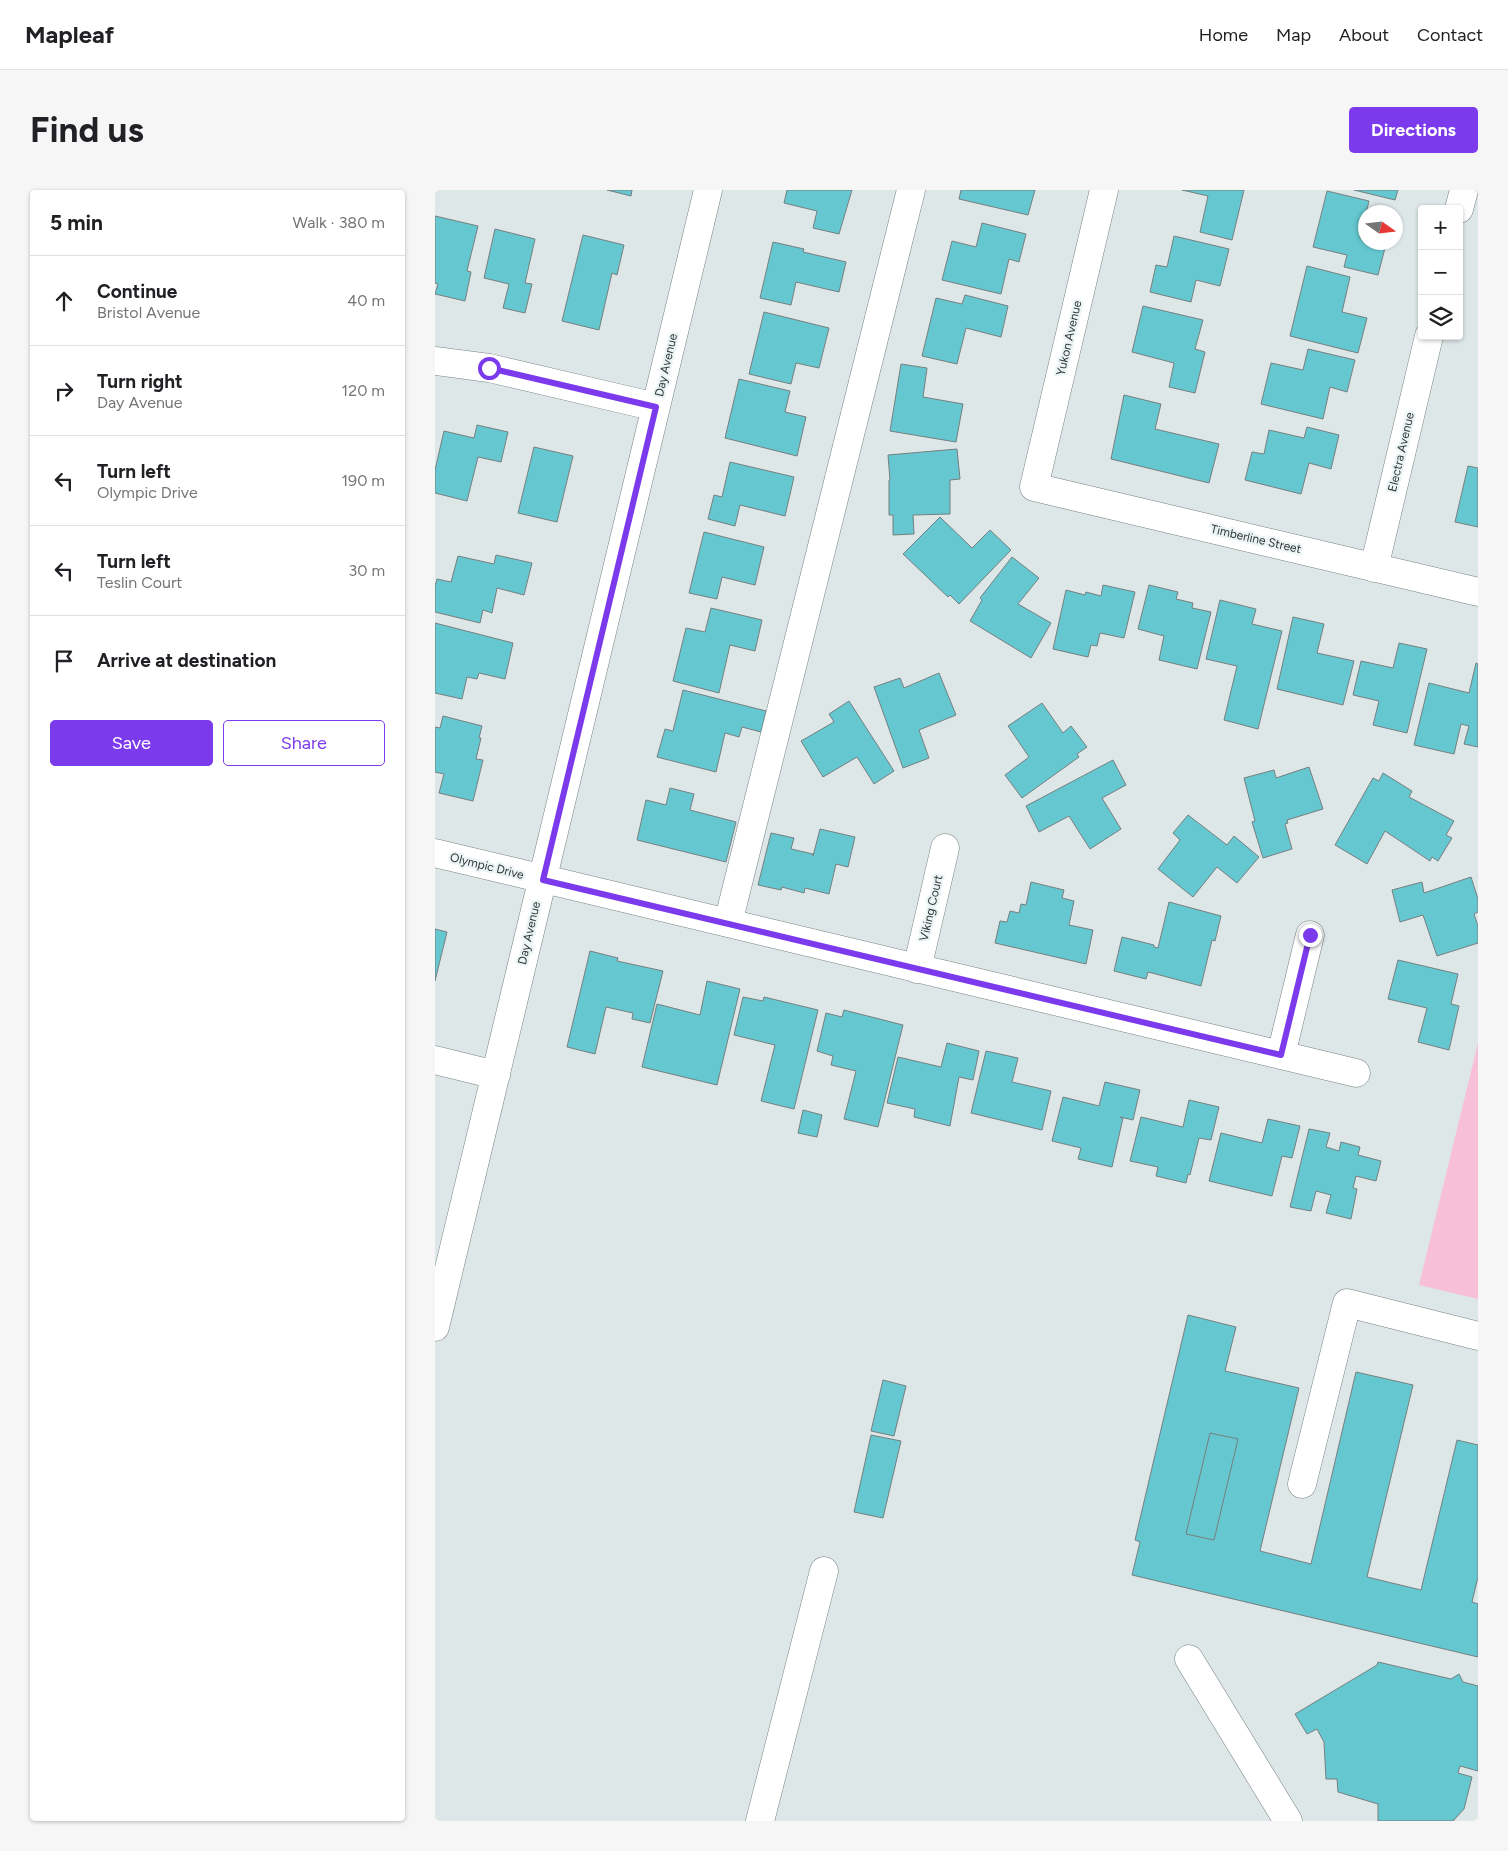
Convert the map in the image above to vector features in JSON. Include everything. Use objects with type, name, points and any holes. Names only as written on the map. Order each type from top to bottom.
[{"type":"street","name":"Day Avenue","points":[[435,1327],[443,1257],[496,1075],[708,190]]},
{"type":"street","points":[[728,924],[911,190]]},
{"type":"street","name":"Yukon Avenue","points":[[1034,487],[1104,190]]},
{"type":"street","points":[[1460,205],[1464,190]]},
{"type":"street","name":"Electra Avenue","points":[[1374,568],[1428,340]]},
{"type":"street","points":[[435,361],[489,368],[656,407]]},
{"type":"street","name":"Timberline Street","points":[[1034,487],[1478,592]]},
{"type":"street","name":"Viking Court","points":[[917,969],[945,848]]},
{"type":"street","name":"Olympic Drive","points":[[435,853],[1355,1073]]},
{"type":"street","points":[[1281,1055],[1310,935]]},
{"type":"street","points":[[435,1060],[496,1075]]},
{"type":"street","points":[[1302,1484],[1347,1303],[1478,1336]]},
{"type":"street","points":[[760,1821],[824,1571]]},
{"type":"street","points":[[1189,1659],[1288,1821]]},
{"type":"shaded area","points":[[1478,1043],[1478,1299],[1419,1285]]},
{"type":"building","points":[[607,190],[632,190],[631,196]]},
{"type":"building","points":[[787,190],[852,190],[839,234],[813,228],[817,211],[784,203]]},
{"type":"building","points":[[961,190],[1035,190],[1028,215],[959,199]]},
{"type":"building","points":[[1182,190],[1244,190],[1232,240],[1200,232],[1208,196]]},
{"type":"building","points":[[1354,190],[1398,190],[1395,200]]},
{"type":"building","points":[[1327,191],[1369,201],[1368,205],[1358,205],[1358,250],[1384,250],[1378,275],[1344,267],[1347,255],[1313,247]]},
{"type":"building","points":[[435,216],[478,226],[467,271],[471,272],[465,301],[435,294],[438,284],[435,283]]},
{"type":"building","points":[[982,223],[1026,234],[1019,262],[1009,259],[1001,294],[942,280],[952,241],[976,247]]},
{"type":"building","points":[[495,229],[535,239],[525,283],[532,284],[525,313],[503,308],[509,284],[484,278]]},
{"type":"building","points":[[583,235],[624,245],[617,275],[612,273],[599,330],[562,321]]},
{"type":"building","points":[[1174,236],[1229,249],[1220,286],[1196,280],[1191,302],[1150,292],[1156,265],[1167,267]]},
{"type":"building","points":[[773,242],[804,249],[803,252],[846,262],[839,292],[796,282],[791,305],[760,298]]},
{"type":"building","points":[[1307,266],[1350,277],[1342,312],[1367,318],[1358,353],[1290,336]]},
{"type":"building","points":[[965,295],[1008,306],[1001,337],[966,328],[957,364],[922,356],[936,298],[962,304]]},
{"type":"building","points":[[1143,306],[1203,320],[1195,349],[1205,352],[1195,393],[1169,387],[1174,363],[1132,352]]},
{"type":"building","points":[[764,312],[829,328],[819,368],[796,363],[791,384],[749,374]]},
{"type":"building","points":[[1308,349],[1355,360],[1347,392],[1330,387],[1323,419],[1261,404],[1271,363],[1303,370]]},
{"type":"building","points":[[901,364],[927,368],[923,397],[963,404],[956,442],[890,431]]},
{"type":"building","points":[[739,379],[790,391],[785,412],[806,417],[797,456],[725,438]]},
{"type":"building","points":[[1124,395],[1161,404],[1155,429],[1219,444],[1209,483],[1111,459]]},
{"type":"building","points":[[477,425],[508,432],[501,462],[478,457],[467,501],[435,493],[435,470],[444,431],[474,438]]},
{"type":"building","points":[[1307,427],[1339,435],[1331,469],[1309,463],[1301,494],[1245,480],[1252,452],[1264,454],[1269,430],[1304,438]]},
{"type":"building","points":[[534,447],[573,456],[557,522],[518,513]]},
{"type":"building","points":[[957,449],[960,479],[950,480],[950,514],[913,515],[914,534],[893,535],[893,515],[889,515],[890,480],[888,455]]},
{"type":"building","points":[[730,462],[794,477],[785,516],[740,505],[735,526],[708,519],[714,495],[722,497]]},
{"type":"building","points":[[1468,466],[1478,468],[1478,527],[1455,522]]},
{"type":"building","points":[[940,517],[972,548],[990,530],[1011,550],[959,604],[950,595],[948,597],[903,554]]},
{"type":"building","points":[[704,532],[764,547],[755,585],[722,577],[717,599],[689,593]]},
{"type":"building","points":[[496,555],[532,563],[524,595],[497,588],[492,613],[483,610],[480,623],[435,612],[435,586],[437,579],[451,582],[458,556],[494,564]]},
{"type":"building","points":[[1012,557],[1039,578],[1018,604],[1051,623],[1031,658],[970,621],[982,600],[980,598]]},
{"type":"building","points":[[1103,585],[1135,592],[1124,638],[1100,633],[1097,646],[1091,645],[1088,657],[1053,649],[1066,590],[1085,595],[1086,592],[1101,596]]},
{"type":"building","points":[[1149,585],[1178,592],[1176,599],[1193,603],[1192,608],[1211,612],[1197,669],[1159,660],[1164,636],[1138,629]]},
{"type":"building","points":[[1220,600],[1256,609],[1252,624],[1282,631],[1258,729],[1224,720],[1237,666],[1206,659]]},
{"type":"building","points":[[711,608],[762,620],[755,651],[730,645],[719,693],[673,681],[686,628],[705,632]]},
{"type":"building","points":[[1293,617],[1324,624],[1317,653],[1354,661],[1343,705],[1277,689]]},
{"type":"building","points":[[435,623],[513,643],[505,679],[479,673],[477,679],[467,677],[462,699],[435,693]]},
{"type":"building","points":[[1399,643],[1427,649],[1407,733],[1373,725],[1379,701],[1353,695],[1361,661],[1393,668]]},
{"type":"building","points":[[1476,663],[1478,664],[1478,747],[1464,744],[1469,726],[1461,724],[1454,754],[1414,745],[1429,683],[1469,693]]},
{"type":"building","points":[[939,673],[956,715],[919,730],[929,758],[903,768],[874,687],[900,678],[904,688]]},
{"type":"building","points":[[683,690],[766,711],[761,732],[742,727],[739,737],[725,733],[716,772],[657,757],[665,729],[673,731]]},
{"type":"building","points":[[849,701],[894,771],[874,784],[857,757],[823,777],[801,741],[834,722],[829,714]]},
{"type":"building","points":[[1042,703],[1063,733],[1071,726],[1087,747],[1077,754],[1079,757],[1022,798],[1005,775],[1029,757],[1008,726]]},
{"type":"building","points":[[443,716],[482,726],[476,759],[483,760],[473,801],[439,793],[444,774],[435,772],[435,727],[440,728]]},
{"type":"building","points":[[1113,760],[1126,785],[1102,798],[1121,829],[1090,849],[1069,816],[1039,832],[1026,806]]},
{"type":"building","points":[[1309,767],[1323,809],[1287,820],[1288,823],[1285,824],[1292,849],[1263,858],[1252,822],[1255,821],[1244,778],[1274,770],[1276,778]]},
{"type":"building","points":[[1383,773],[1412,791],[1409,797],[1454,821],[1446,835],[1452,838],[1438,861],[1432,857],[1430,861],[1385,831],[1367,864],[1335,845],[1373,778],[1379,781]]},
{"type":"building","points":[[670,788],[694,794],[690,810],[736,822],[726,862],[637,840],[646,800],[666,805]]},
{"type":"building","points":[[1188,815],[1227,845],[1234,836],[1259,857],[1237,883],[1217,867],[1193,897],[1158,869],[1180,840],[1173,833]]},
{"type":"building","points":[[820,829],[855,837],[848,867],[836,864],[829,894],[805,888],[804,893],[782,887],[781,890],[758,885],[771,833],[794,838],[791,849],[813,854],[813,856]]},
{"type":"building","points":[[1471,877],[1478,899],[1478,912],[1474,914],[1478,926],[1478,943],[1437,956],[1423,915],[1400,922],[1392,890],[1422,882],[1424,893]]},
{"type":"building","points":[[1031,882],[1064,890],[1062,898],[1074,901],[1069,925],[1093,930],[1086,964],[995,943],[1000,921],[1007,922],[1010,911],[1019,913],[1021,904],[1026,905]]},
{"type":"building","points":[[1169,902],[1221,916],[1215,941],[1212,940],[1201,986],[1148,972],[1146,979],[1114,971],[1122,937],[1154,945],[1154,947],[1158,948]]},
{"type":"building","points":[[435,929],[447,932],[435,981]]},
{"type":"building","points":[[590,951],[618,958],[617,961],[663,971],[650,1023],[632,1019],[633,1013],[606,1007],[595,1054],[567,1047]]},
{"type":"building","points":[[1398,960],[1458,974],[1451,1004],[1459,1006],[1449,1050],[1418,1042],[1427,1008],[1388,999]]},
{"type":"building","points":[[707,981],[740,989],[717,1085],[642,1067],[657,1004],[700,1015]]},
{"type":"building","points":[[743,997],[763,1001],[764,997],[818,1010],[794,1109],[761,1101],[775,1045],[734,1035]]},
{"type":"building","points":[[844,1010],[903,1025],[878,1127],[844,1119],[856,1071],[831,1065],[833,1056],[817,1051],[826,1013],[842,1017]]},
{"type":"building","points":[[947,1043],[979,1051],[973,1080],[959,1077],[950,1126],[914,1117],[915,1109],[887,1103],[898,1057],[941,1067]]},
{"type":"building","points":[[986,1051],[1018,1058],[1012,1082],[1051,1091],[1042,1130],[971,1113]]},
{"type":"building","points":[[1105,1082],[1140,1090],[1133,1120],[1120,1117],[1123,1118],[1112,1167],[1078,1159],[1081,1148],[1052,1141],[1063,1097],[1099,1106]]},
{"type":"building","points":[[1189,1100],[1219,1107],[1211,1140],[1199,1138],[1190,1175],[1188,1174],[1186,1183],[1156,1176],[1158,1167],[1130,1161],[1141,1117],[1183,1127]]},
{"type":"building","points":[[803,1110],[822,1115],[817,1137],[798,1133]]},
{"type":"building","points":[[1268,1119],[1300,1126],[1292,1158],[1282,1156],[1272,1196],[1209,1181],[1221,1133],[1262,1143]]},
{"type":"building","points":[[1309,1129],[1330,1133],[1326,1147],[1339,1151],[1341,1142],[1360,1147],[1358,1155],[1381,1161],[1376,1181],[1356,1176],[1353,1188],[1357,1189],[1351,1219],[1326,1213],[1331,1195],[1316,1191],[1311,1211],[1290,1207]]},
{"type":"building","points":[[1188,1315],[1236,1327],[1225,1371],[1299,1388],[1260,1551],[1311,1564],[1356,1372],[1413,1385],[1367,1577],[1421,1590],[1457,1440],[1478,1445],[1478,1577],[1472,1602],[1478,1604],[1478,1657],[1132,1575],[1140,1542],[1135,1540]]},
{"type":"building","points":[[883,1380],[906,1386],[894,1436],[871,1431]]},
{"type":"building","points":[[1210,1433],[1238,1439],[1214,1540],[1186,1534]]},
{"type":"building","points":[[871,1435],[901,1441],[883,1518],[854,1512]]},
{"type":"building","points":[[1378,1662],[1451,1679],[1459,1674],[1463,1682],[1478,1686],[1478,1771],[1460,1766],[1458,1773],[1472,1777],[1464,1809],[1453,1821],[1378,1821],[1378,1804],[1338,1792],[1337,1779],[1326,1779],[1324,1742],[1317,1729],[1307,1734],[1295,1714],[1377,1665]]},
{"type":"route","points":[[489,368],[656,407],[543,880],[1281,1055],[1310,935]]}]
